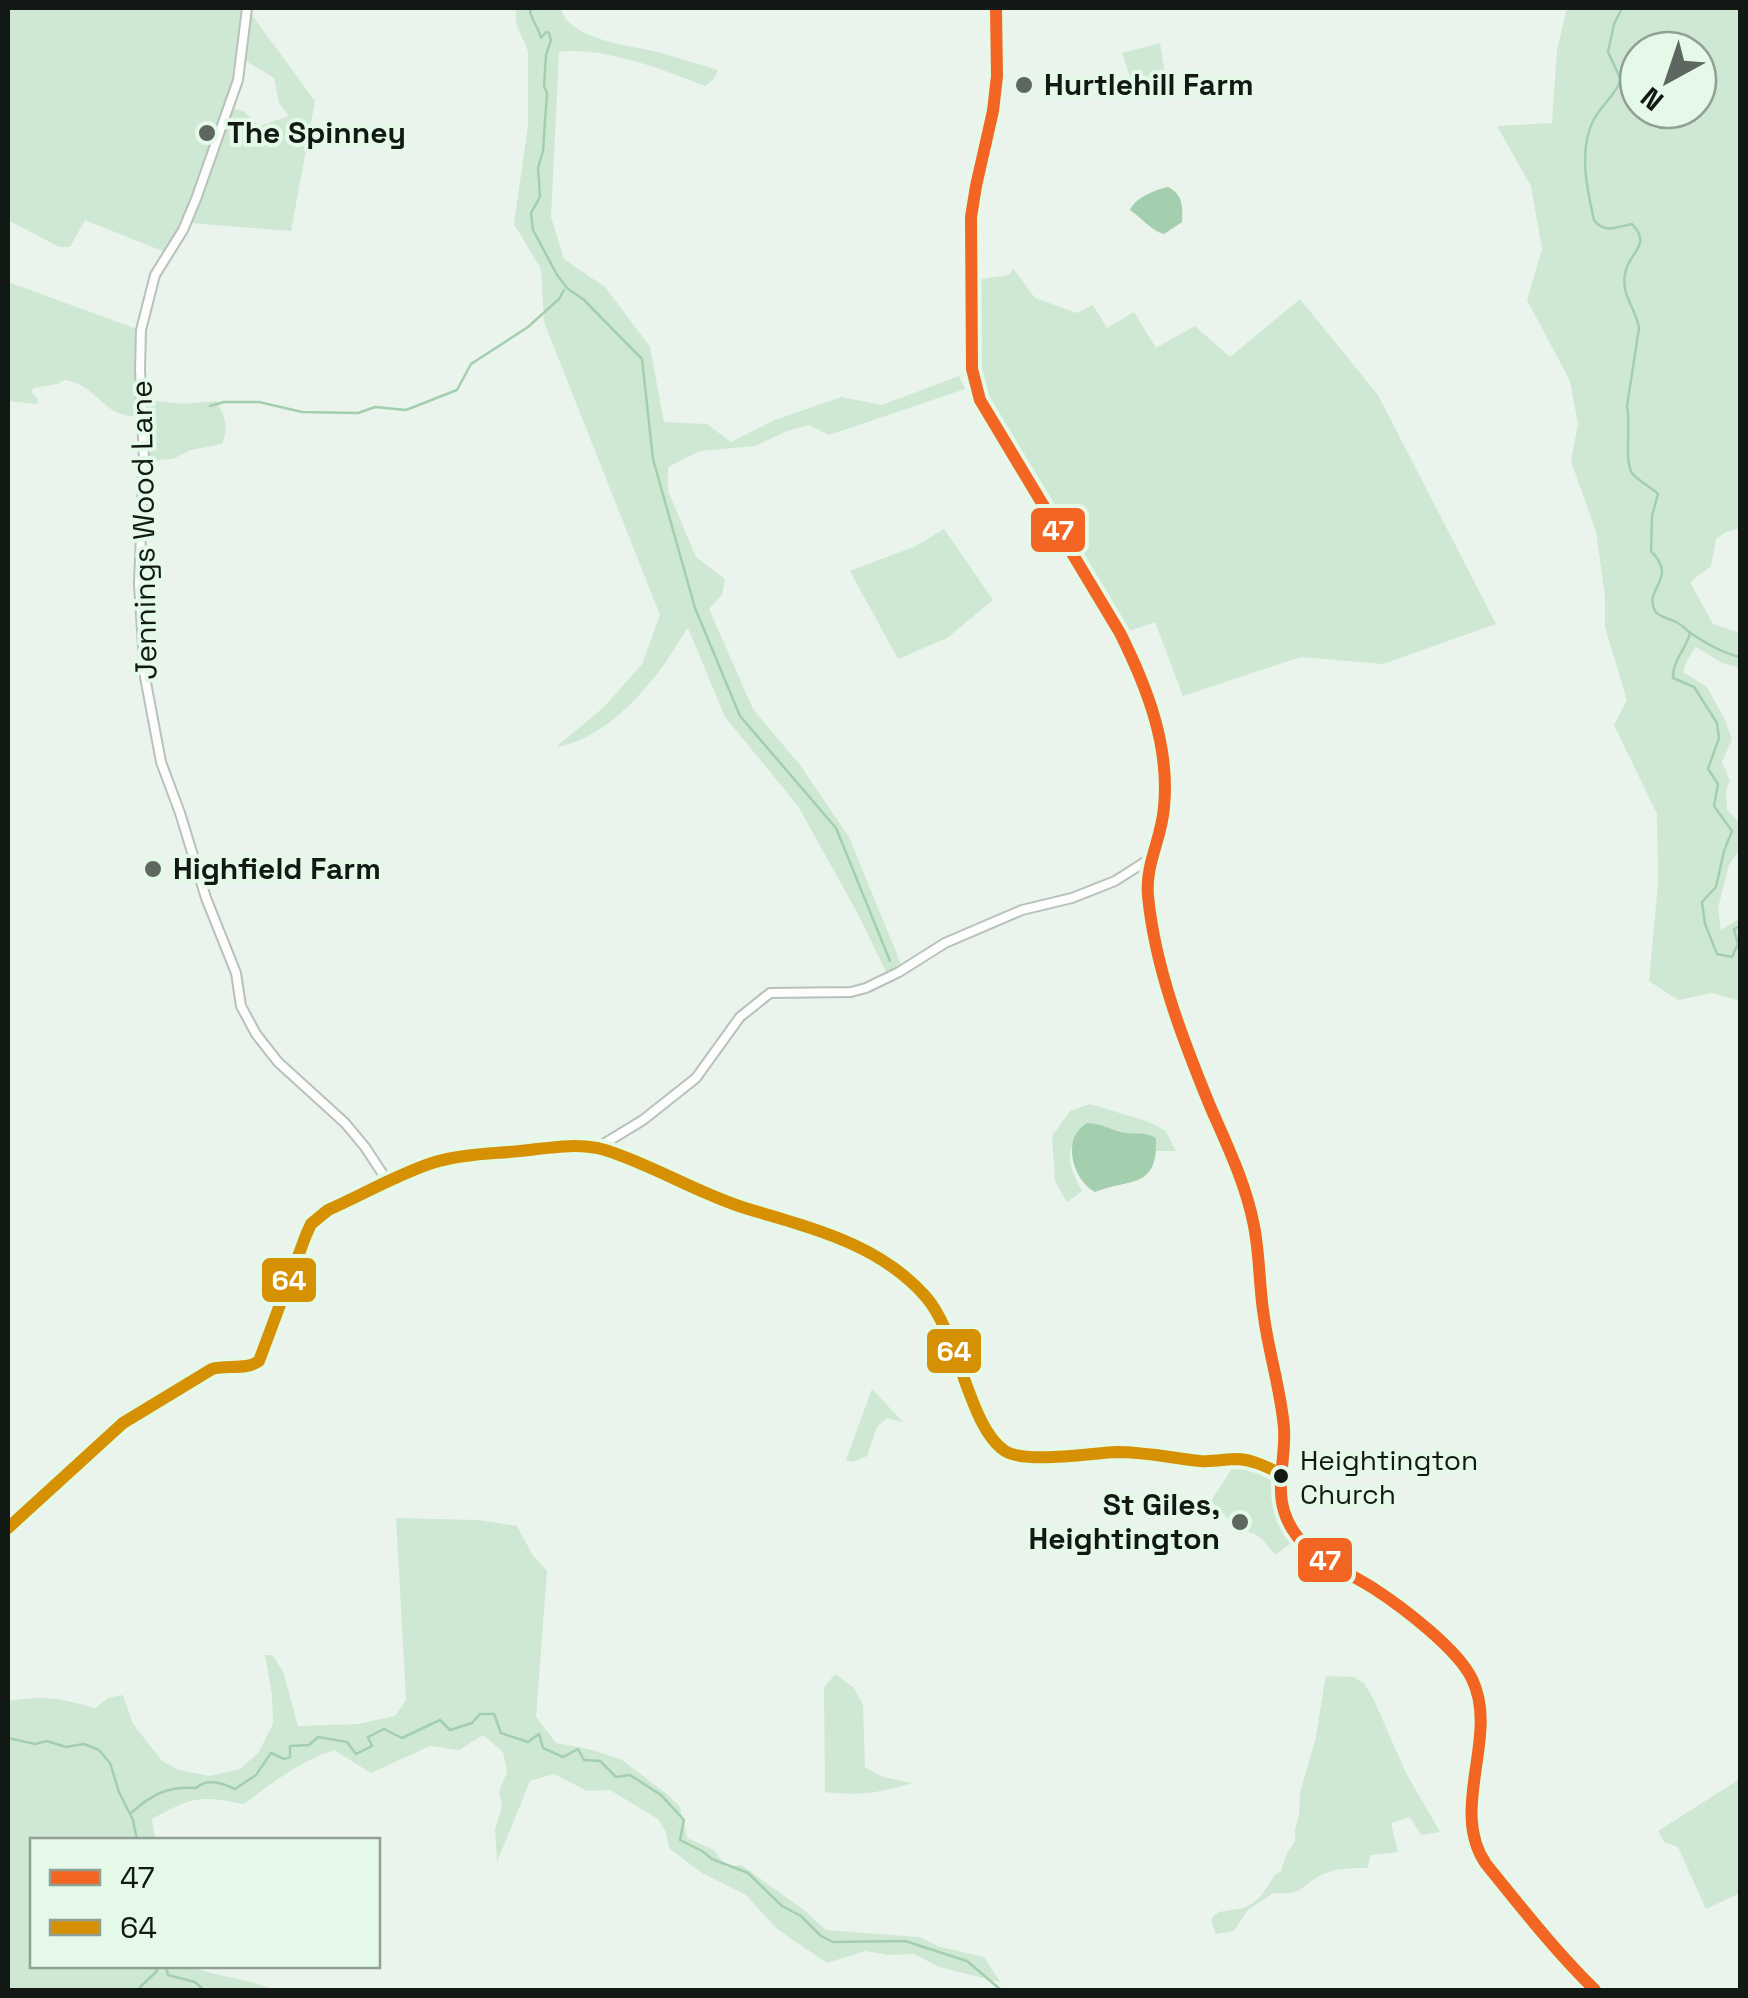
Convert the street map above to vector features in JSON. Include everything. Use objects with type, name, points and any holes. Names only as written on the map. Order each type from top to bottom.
[{"type":"street","name":"Jennings Wood Lane","points":[[247,8],[238,80],[183,230],[155,275],[141,330],[144,460],[139,584],[145,677],[161,762],[206,898],[236,973],[241,1006],[278,1062],[345,1123],[388,1182]]},
{"type":"street","points":[[996,8],[993,111],[972,217],[970,336],[974,384],[1119,630],[1147,692],[1158,732],[1164,809],[1150,858],[1148,894],[1172,1009],[1238,1171],[1254,1227],[1263,1314],[1284,1430],[1280,1486],[1284,1512],[1298,1540],[1374,1588],[1451,1651],[1467,1669],[1479,1700],[1480,1718],[1472,1818],[1477,1850],[1552,1946],[1595,1990]]},
{"type":"street","points":[[597,1148],[643,1120],[696,1078],[740,1017],[770,993],[851,992],[866,988],[945,943],[1022,910],[1115,882],[1150,858]]},
{"type":"street","points":[[8,1528],[123,1424],[212,1370],[250,1366],[259,1361],[312,1224],[328,1210],[433,1163],[572,1146],[597,1148],[719,1199],[850,1241],[890,1266],[933,1306],[952,1341],[987,1431],[998,1446],[1013,1455],[1130,1452],[1210,1462],[1239,1460],[1261,1464],[1281,1474]]},
{"type":"shaded area","points":[[8,8],[245,8],[236,77],[181,228],[165,252],[85,220],[70,247],[59,247],[8,220]]},
{"type":"shaded area","points":[[516,8],[561,8],[566,19],[589,35],[718,70],[705,86],[613,56],[559,52],[551,217],[564,259],[605,287],[650,347],[664,422],[707,424],[731,442],[775,420],[841,397],[882,405],[959,376],[965,389],[829,435],[809,425],[755,446],[700,451],[668,467],[668,491],[696,557],[725,579],[722,595],[709,609],[753,709],[800,765],[849,837],[901,964],[886,972],[798,806],[725,717],[688,628],[661,669],[625,709],[586,737],[556,747],[604,707],[642,664],[660,615],[544,322],[541,269],[514,224],[528,125],[528,51],[516,23]]},
{"type":"shaded area","points":[[1567,8],[1740,8],[1740,528],[1716,539],[1711,566],[1690,582],[1713,624],[1740,633],[1740,668],[1722,663],[1696,647],[1683,672],[1707,687],[1732,739],[1722,762],[1730,781],[1726,790],[1727,810],[1740,823],[1740,849],[1729,865],[1718,908],[1721,930],[1740,918],[1740,1001],[1712,993],[1678,1000],[1649,981],[1658,884],[1657,814],[1614,725],[1627,700],[1605,627],[1596,532],[1571,461],[1578,424],[1570,381],[1527,300],[1542,249],[1531,186],[1497,126],[1552,123],[1557,50]]},
{"type":"shaded area","points":[[251,14],[315,101],[291,231],[190,223],[232,108],[243,111],[260,126],[289,116],[279,103],[274,78],[246,61]]},
{"type":"shaded area","points":[[1160,43],[1165,75],[1174,91],[1166,99],[1137,97],[1122,53]]},
{"type":"shaded area","points":[[1168,187],[1179,197],[1182,222],[1164,234],[1130,210],[1141,198]]},
{"type":"shaded area","points":[[1013,268],[1035,298],[1077,313],[1093,305],[1107,328],[1134,312],[1156,348],[1195,326],[1230,357],[1300,299],[1378,395],[1496,624],[1383,664],[1301,657],[1183,696],[1155,622],[1126,632],[982,385],[975,280],[1009,275]]},
{"type":"shaded area","points":[[8,282],[137,329],[134,360],[138,416],[116,412],[87,389],[65,380],[34,388],[31,392],[38,399],[37,404],[8,401]]},
{"type":"shaded area","points":[[157,401],[216,401],[225,422],[222,444],[191,450],[173,459],[147,461],[145,406]]},
{"type":"shaded area","points":[[944,529],[993,600],[947,638],[898,659],[850,571],[916,546]]},
{"type":"shaded area","points":[[1090,1104],[1165,1130],[1176,1151],[1156,1151],[1156,1138],[1086,1124],[1076,1134],[1070,1158],[1082,1191],[1067,1202],[1055,1181],[1052,1136],[1070,1111]]},
{"type":"shaded area","points":[[1087,1123],[1156,1138],[1155,1155],[1147,1174],[1095,1192],[1087,1186],[1076,1168],[1072,1147],[1079,1129]]},
{"type":"shaded area","points":[[872,1389],[903,1422],[887,1418],[877,1427],[867,1456],[853,1462],[846,1460]]},
{"type":"shaded area","points":[[1235,1464],[1257,1468],[1272,1483],[1281,1520],[1293,1542],[1275,1555],[1256,1535],[1241,1532],[1211,1501]]},
{"type":"shaded area","points":[[396,1518],[478,1520],[517,1526],[532,1554],[547,1571],[536,1717],[556,1743],[622,1760],[680,1807],[687,1838],[714,1850],[726,1867],[741,1865],[826,1930],[919,1937],[940,1947],[984,1957],[1000,1982],[939,1967],[914,1954],[865,1951],[827,1963],[777,1929],[746,1895],[702,1873],[669,1848],[658,1819],[610,1790],[587,1791],[554,1774],[530,1781],[497,1862],[495,1830],[502,1806],[499,1791],[507,1772],[503,1752],[483,1735],[459,1750],[430,1746],[371,1773],[334,1750],[276,1780],[244,1804],[196,1800],[166,1812],[152,1819],[155,1838],[30,1838],[30,1968],[196,1968],[274,1990],[8,1990],[8,1701],[52,1698],[95,1708],[108,1698],[123,1695],[133,1724],[162,1761],[179,1770],[209,1776],[240,1769],[258,1753],[273,1724],[265,1655],[272,1655],[283,1671],[298,1726],[358,1724],[395,1716],[406,1700]]},
{"type":"shaded area","points":[[835,1674],[854,1688],[863,1705],[865,1767],[883,1777],[912,1783],[869,1793],[825,1792],[824,1688]]},
{"type":"shaded area","points":[[1327,1676],[1353,1677],[1364,1683],[1405,1771],[1440,1832],[1421,1835],[1410,1817],[1391,1823],[1398,1852],[1370,1855],[1368,1868],[1331,1871],[1298,1891],[1273,1893],[1248,1910],[1234,1931],[1216,1934],[1212,1917],[1244,1908],[1261,1896],[1281,1871],[1295,1841],[1300,1793]]},
{"type":"shaded area","points":[[1740,1779],[1740,1893],[1706,1909],[1678,1847],[1664,1842],[1658,1831]]},
{"type":"waterway","points":[[532,8],[530,12],[541,38],[546,32],[551,40],[546,55],[543,151],[538,168],[540,197],[531,213],[533,230],[568,289],[583,299],[642,359],[653,459],[695,608],[740,716],[836,828],[890,961]]},
{"type":"waterway","points":[[1622,8],[1608,52],[1621,80],[1589,131],[1585,169],[1594,220],[1606,228],[1632,224],[1640,238],[1624,282],[1639,328],[1627,406],[1628,451],[1632,473],[1658,494],[1652,516],[1651,551],[1662,569],[1653,603],[1659,615],[1714,647],[1740,657]]},
{"type":"waterway","points":[[210,406],[259,402],[302,412],[358,413],[375,407],[406,410],[457,390],[471,364],[528,327],[564,290]]},
{"type":"waterway","points":[[1690,632],[1673,678],[1694,687],[1717,723],[1719,738],[1708,769],[1718,784],[1714,806],[1732,831],[1716,887],[1702,902],[1705,924],[1717,954],[1732,957],[1738,944],[1734,929],[1740,926]]},
{"type":"waterway","points":[[131,1813],[168,1790],[196,1788],[210,1782],[235,1789],[256,1775],[271,1753],[284,1759],[290,1757],[290,1746],[309,1745],[318,1737],[347,1742],[356,1754],[372,1746],[368,1737],[384,1729],[402,1738],[440,1720],[450,1730],[472,1723],[480,1714],[494,1714],[501,1733],[528,1742],[539,1734],[543,1748],[563,1757],[578,1749],[584,1760],[600,1761],[616,1777],[630,1775],[661,1795],[684,1820],[680,1840],[712,1859],[748,1873],[821,1936],[833,1942],[905,1941],[967,1961],[1001,1990]]},
{"type":"waterway","points":[[8,1738],[35,1744],[47,1741],[66,1747],[84,1744],[99,1750],[110,1763],[137,1838]]},
{"type":"waterway","points":[[137,1990],[156,1968]]},
{"type":"waterway","points":[[166,1968],[168,1975],[195,1982],[204,1990]]},
{"type":"transit line","name":"47","points":[[996,8],[993,111],[971,217],[972,369],[980,400],[1120,633],[1154,717],[1165,784],[1163,818],[1148,884],[1152,923],[1180,1030],[1251,1210],[1262,1306],[1282,1414],[1284,1511],[1298,1538],[1309,1548],[1398,1606],[1428,1629],[1465,1667],[1479,1701],[1481,1724],[1472,1796],[1476,1843],[1486,1864],[1595,1990]]},
{"type":"transit line","name":"64","points":[[8,1528],[123,1423],[212,1369],[259,1361],[311,1224],[328,1210],[432,1163],[567,1146],[596,1148],[623,1156],[727,1202],[842,1240],[887,1263],[926,1297],[937,1314],[982,1423],[1005,1451],[1028,1457],[1117,1452],[1200,1461],[1238,1459],[1281,1474]]},
{"type":"place","name":"Hurtlehill Farm","points":[[1024,85]]},
{"type":"place","name":"The Spinney","points":[[207,133]]},
{"type":"place","name":"Highfield Farm","points":[[153,869]]},
{"type":"place","name":"Heightington Church","points":[[1281,1476]]},
{"type":"place","name":"St Giles, Heightington","points":[[1240,1522]]}]
